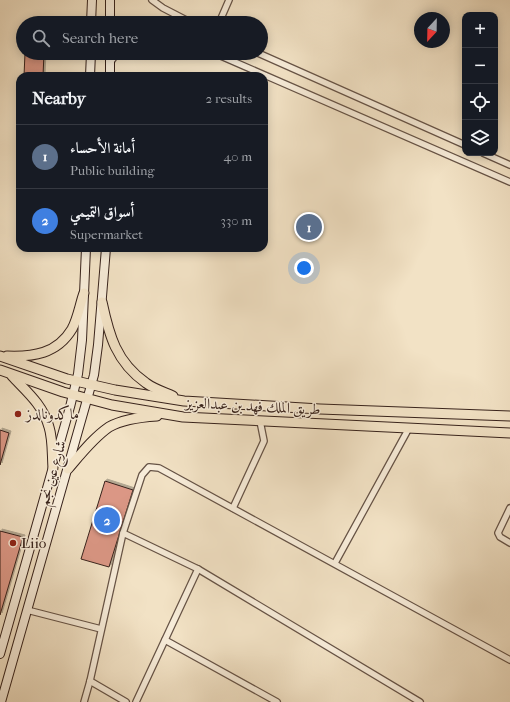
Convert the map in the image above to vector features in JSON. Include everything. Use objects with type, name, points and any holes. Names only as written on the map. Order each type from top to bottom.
[{"type":"main road","points":[[92,0],[92,16]]},
{"type":"main road","points":[[110,0],[110,16]]},
{"type":"main road","points":[[90,72],[91,60]]},
{"type":"main road","points":[[110,63],[110,72]]},
{"type":"main road","name":"شارع عين نجم","points":[[0,654],[76,382],[82,340],[86,252]]},
{"type":"main road","name":"شارع عين نجم","points":[[1,702],[92,385],[98,345],[106,252]]},
{"type":"main road","points":[[0,356],[32,356],[46,352],[57,346],[72,328],[84,293]]},
{"type":"main road","points":[[102,302],[111,339],[120,357],[132,372],[146,384],[184,401]]},
{"type":"main road","name":"طريق الملك فهد بن عبدالعزيز","points":[[0,356],[67,380],[184,401],[320,409],[510,416]]},
{"type":"main road","name":"طريق الملك فهد بن عبدالعزيز","points":[[0,370],[11,375],[112,405],[172,415],[260,421],[510,433]]},
{"type":"main road","points":[[11,375],[34,399],[43,412],[49,428],[53,468]]},
{"type":"main road","points":[[68,469],[86,448],[110,427],[140,417],[172,415]]},
{"type":"street","points":[[152,0],[178,16]]},
{"type":"street","points":[[222,16],[229,0]]},
{"type":"street","points":[[268,57],[462,144]]},
{"type":"street","points":[[230,60],[258,72]]},
{"type":"street","points":[[268,77],[510,182]]},
{"type":"street","points":[[490,156],[510,165]]},
{"type":"street","points":[[233,508],[264,441],[260,421]]},
{"type":"street","points":[[335,564],[409,428]]},
{"type":"street","points":[[84,702],[123,533],[142,475],[149,467],[159,468],[172,474],[510,660]]},
{"type":"street","points":[[510,508],[498,533],[500,537],[510,543]]},
{"type":"street","points":[[123,533],[198,569],[420,702]]},
{"type":"street","points":[[136,702],[198,569]]},
{"type":"street","points":[[27,610],[101,629]]},
{"type":"street","points":[[165,640],[277,702]]},
{"type":"street","points":[[90,681],[126,702]]},
{"type":"building","points":[[25,60],[44,60],[43,72],[24,72]]},
{"type":"building","points":[[0,430],[9,433],[0,465]]},
{"type":"building","points":[[105,481],[133,490],[109,567],[81,559]]},
{"type":"building","points":[[0,531],[23,537],[0,615]]},
{"type":"place","name":"أمانة الأحساء","points":[[309,227]]},
{"type":"place","name":"ماكدونالدز","points":[[18,414]]},
{"type":"place","name":"أسواق التميمي","points":[[107,520]]},
{"type":"place","name":"Liio","points":[[13,543]]}]
